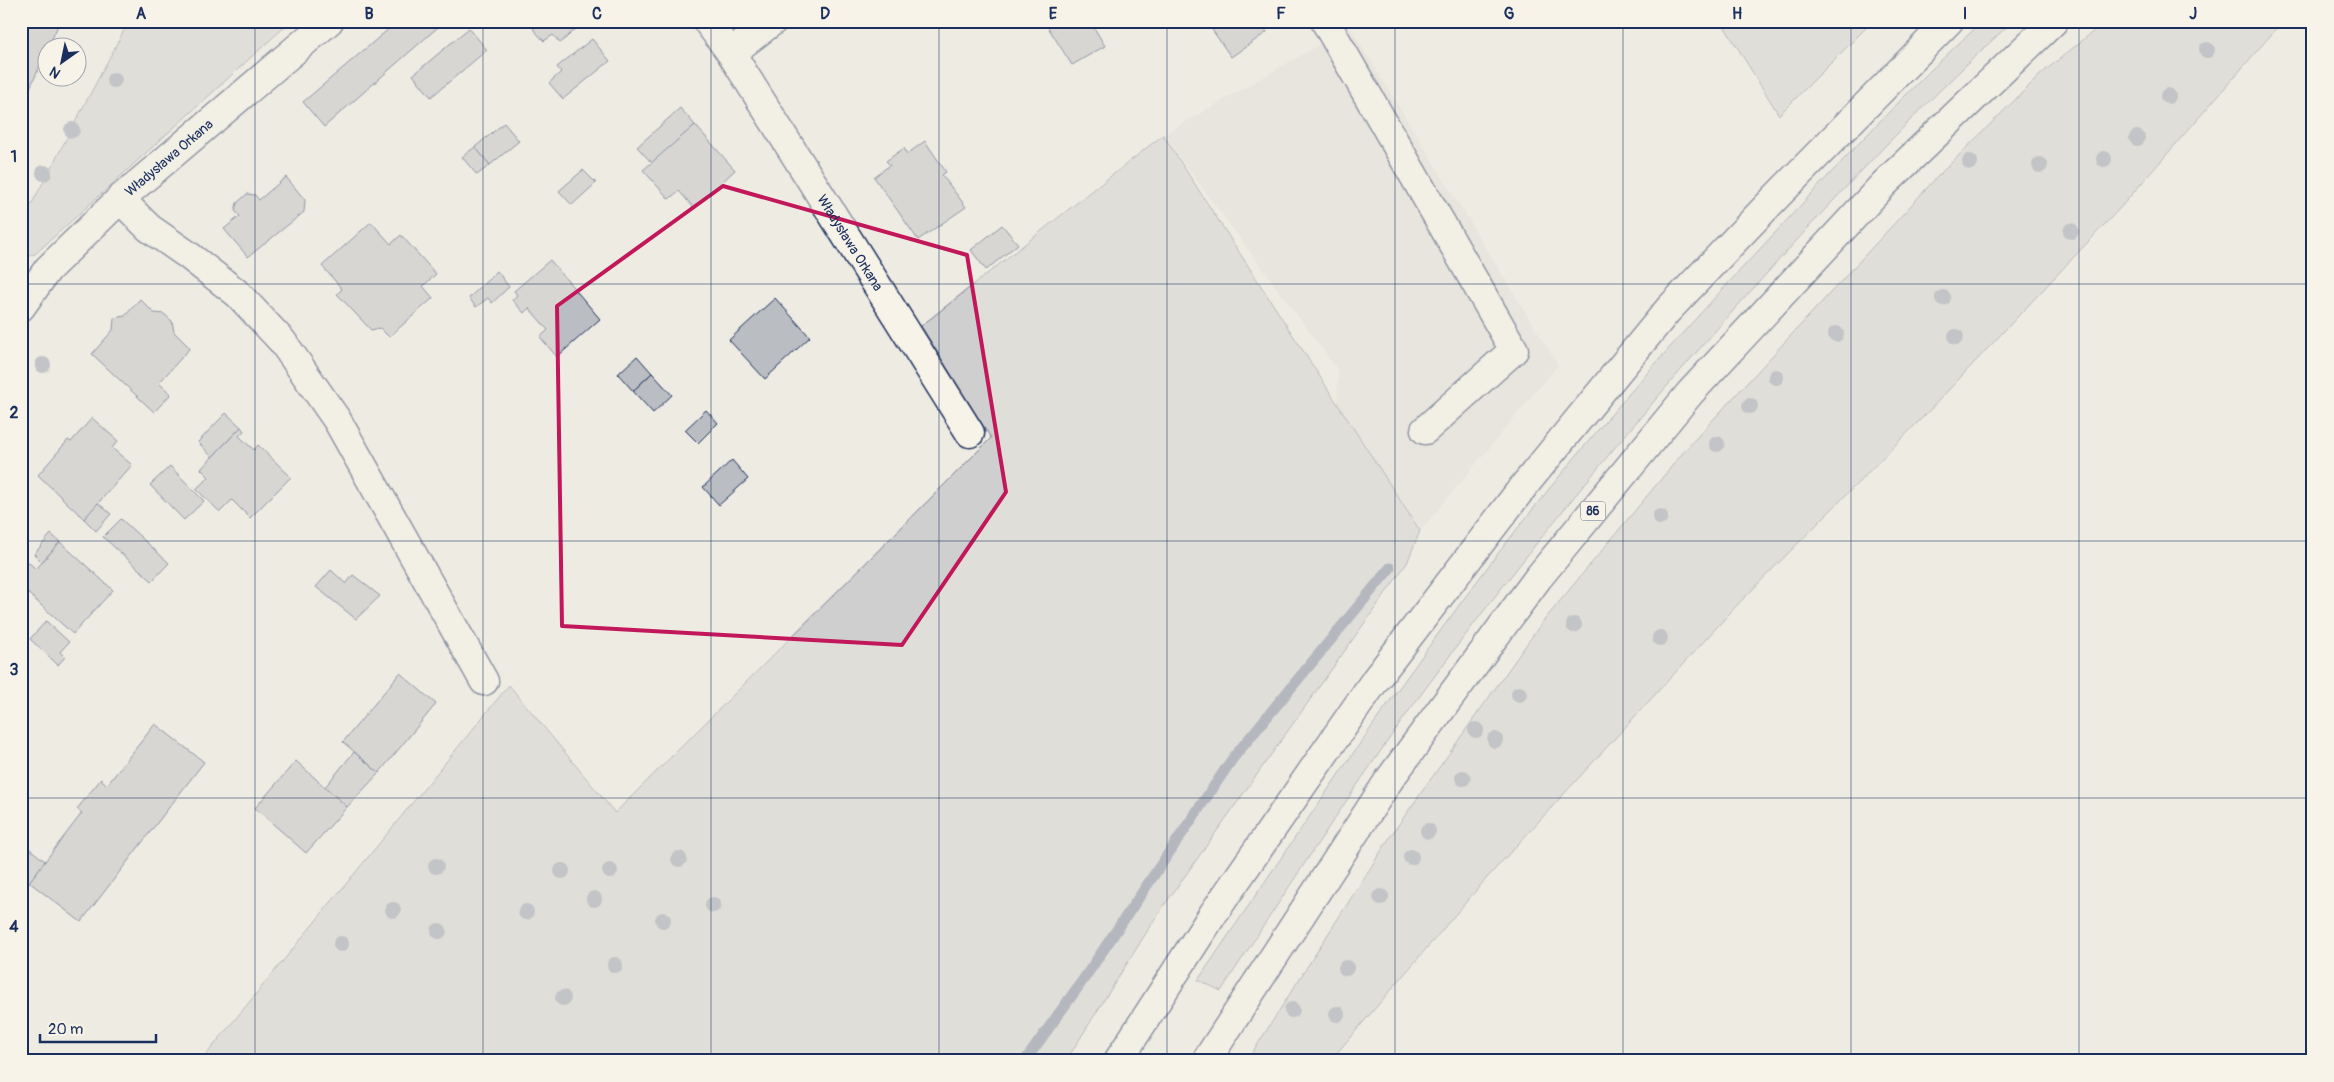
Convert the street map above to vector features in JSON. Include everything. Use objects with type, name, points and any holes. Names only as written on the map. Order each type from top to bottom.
[{"type":"main road","name":"Władysława Orkana","points":[[21,307],[48,269],[120,199],[329,21]]},
{"type":"main road","name":"Władysława Orkana","points":[[707,21],[731,53],[970,433]]},
{"type":"main road","points":[[731,53],[773,21]]},
{"type":"main road","points":[[1325,21],[1514,350],[1425,430]]},
{"type":"main road","points":[[1118,1061],[1213,914],[1376,680],[1523,487],[1668,310],[1949,21]]},
{"type":"main road","name":"86","points":[[1206,1061],[1389,780],[1538,578],[1690,392],[1884,184],[2054,21]]},
{"type":"main road","points":[[120,199],[149,228],[188,255],[238,294],[282,341],[337,420],[484,681]]},
{"type":"highlighted area","points":[[723,186],[967,255],[1006,492],[902,645],[562,626],[557,306]]},
{"type":"shaded area","points":[[129,21],[291,21],[35,254],[21,259],[21,224]]},
{"type":"shaded area","points":[[1721,21],[1873,21],[1779,115]]},
{"type":"shaded area","points":[[1983,21],[2013,21],[1914,116],[1851,182],[1667,386],[1493,598],[1411,708],[1338,813],[1221,991],[1198,980],[1330,786],[1431,643],[1538,502],[1653,366],[1733,278],[1902,99]]},
{"type":"shaded area","points":[[2106,21],[2283,21],[2120,208],[1925,415],[1739,603],[1485,880],[1330,1061],[1247,1061],[1394,831],[1541,624],[1686,449],[1939,175],[2041,74]]},
{"type":"shaded area","points":[[1350,27],[1558,365],[1420,531],[1389,553],[1335,480],[1338,370],[1163,135]]},
{"type":"shaded area","points":[[1163,135],[1420,531],[1407,563],[1158,914],[1066,1061],[201,1061],[509,685],[615,813],[991,438],[921,326]]},
{"type":"building","points":[[21,21],[60,21],[52,38],[38,38],[38,70],[21,108]]},
{"type":"building","points":[[398,21],[445,21],[324,127],[303,102]]},
{"type":"building","points":[[542,21],[585,21],[560,43],[553,35],[544,41],[533,29]]},
{"type":"building","points":[[1044,21],[1090,21],[1105,46],[1072,65]]},
{"type":"building","points":[[1206,21],[1259,21],[1267,32],[1231,57]]},
{"type":"building","points":[[469,28],[487,50],[431,97],[413,75]]},
{"type":"building","points":[[592,39],[610,61],[563,99],[549,83],[561,72],[557,67]]},
{"type":"building","points":[[680,108],[695,125],[652,163],[637,147]]},
{"type":"building","points":[[504,123],[519,141],[490,165],[475,147]]},
{"type":"building","points":[[695,125],[735,170],[694,208],[679,191],[669,199],[643,170]]},
{"type":"building","points":[[925,141],[946,172],[942,175],[966,207],[918,240],[874,177],[890,165],[886,161],[904,148],[907,154]]},
{"type":"building","points":[[475,147],[490,165],[477,175],[462,157]]},
{"type":"building","points":[[583,170],[596,183],[572,205],[559,191]]},
{"type":"building","points":[[286,177],[305,200],[304,212],[248,257],[224,229],[240,216],[235,211],[237,203],[247,194],[255,195],[259,200]]},
{"type":"building","points":[[371,222],[391,244],[401,235],[436,274],[423,286],[433,298],[389,337],[380,328],[371,330],[337,294],[342,289],[322,266]]},
{"type":"building","points":[[1002,225],[1018,244],[986,270],[971,250]]},
{"type":"building","points":[[550,260],[600,319],[557,357],[540,337],[548,330],[529,308],[524,313],[512,300],[517,295],[514,291]]},
{"type":"building","points":[[497,271],[509,287],[492,303],[488,298],[476,307],[469,298]]},
{"type":"building","points":[[775,298],[810,337],[765,379],[729,340]]},
{"type":"building","points":[[140,299],[154,313],[164,314],[172,321],[174,332],[190,348],[159,383],[171,394],[154,412],[92,354],[113,330],[114,318],[125,316]]},
{"type":"building","points":[[637,356],[652,373],[633,391],[618,374]]},
{"type":"building","points":[[652,373],[672,395],[653,413],[633,391]]},
{"type":"building","points":[[706,410],[718,423],[698,443],[685,430]]},
{"type":"building","points":[[226,413],[241,427],[212,457],[198,442]]},
{"type":"building","points":[[92,418],[118,441],[112,448],[132,465],[84,519],[38,475],[68,440],[71,442]]},
{"type":"building","points":[[241,427],[244,431],[239,436],[254,450],[258,445],[291,477],[250,518],[232,500],[220,512],[196,489],[209,477],[201,469]]},
{"type":"building","points":[[732,460],[748,479],[719,505],[703,487]]},
{"type":"building","points":[[170,466],[204,501],[184,520],[150,485]]},
{"type":"building","points":[[98,503],[111,514],[96,531],[84,519]]},
{"type":"building","points":[[121,519],[169,563],[152,581],[103,537]]},
{"type":"building","points":[[51,534],[60,542],[42,562],[34,554]]},
{"type":"building","points":[[60,542],[113,590],[73,634],[21,587],[21,556],[36,569]]},
{"type":"building","points":[[331,570],[346,584],[353,575],[380,596],[356,619],[316,587]]},
{"type":"building","points":[[46,621],[69,642],[60,652],[65,657],[58,665],[30,639]]},
{"type":"building","points":[[400,673],[436,704],[379,773],[343,742]]},
{"type":"building","points":[[155,724],[204,762],[81,922],[29,882],[82,813],[77,809],[101,779],[107,785]]},
{"type":"building","points":[[354,752],[379,773],[347,807],[325,787]]},
{"type":"building","points":[[296,761],[347,807],[306,853],[255,808]]},
{"type":"building","points":[[21,842],[45,861],[29,882],[21,876]]},
{"type":"waterway","points":[[1025,1061],[1083,980],[1233,758],[1390,568]]}]
